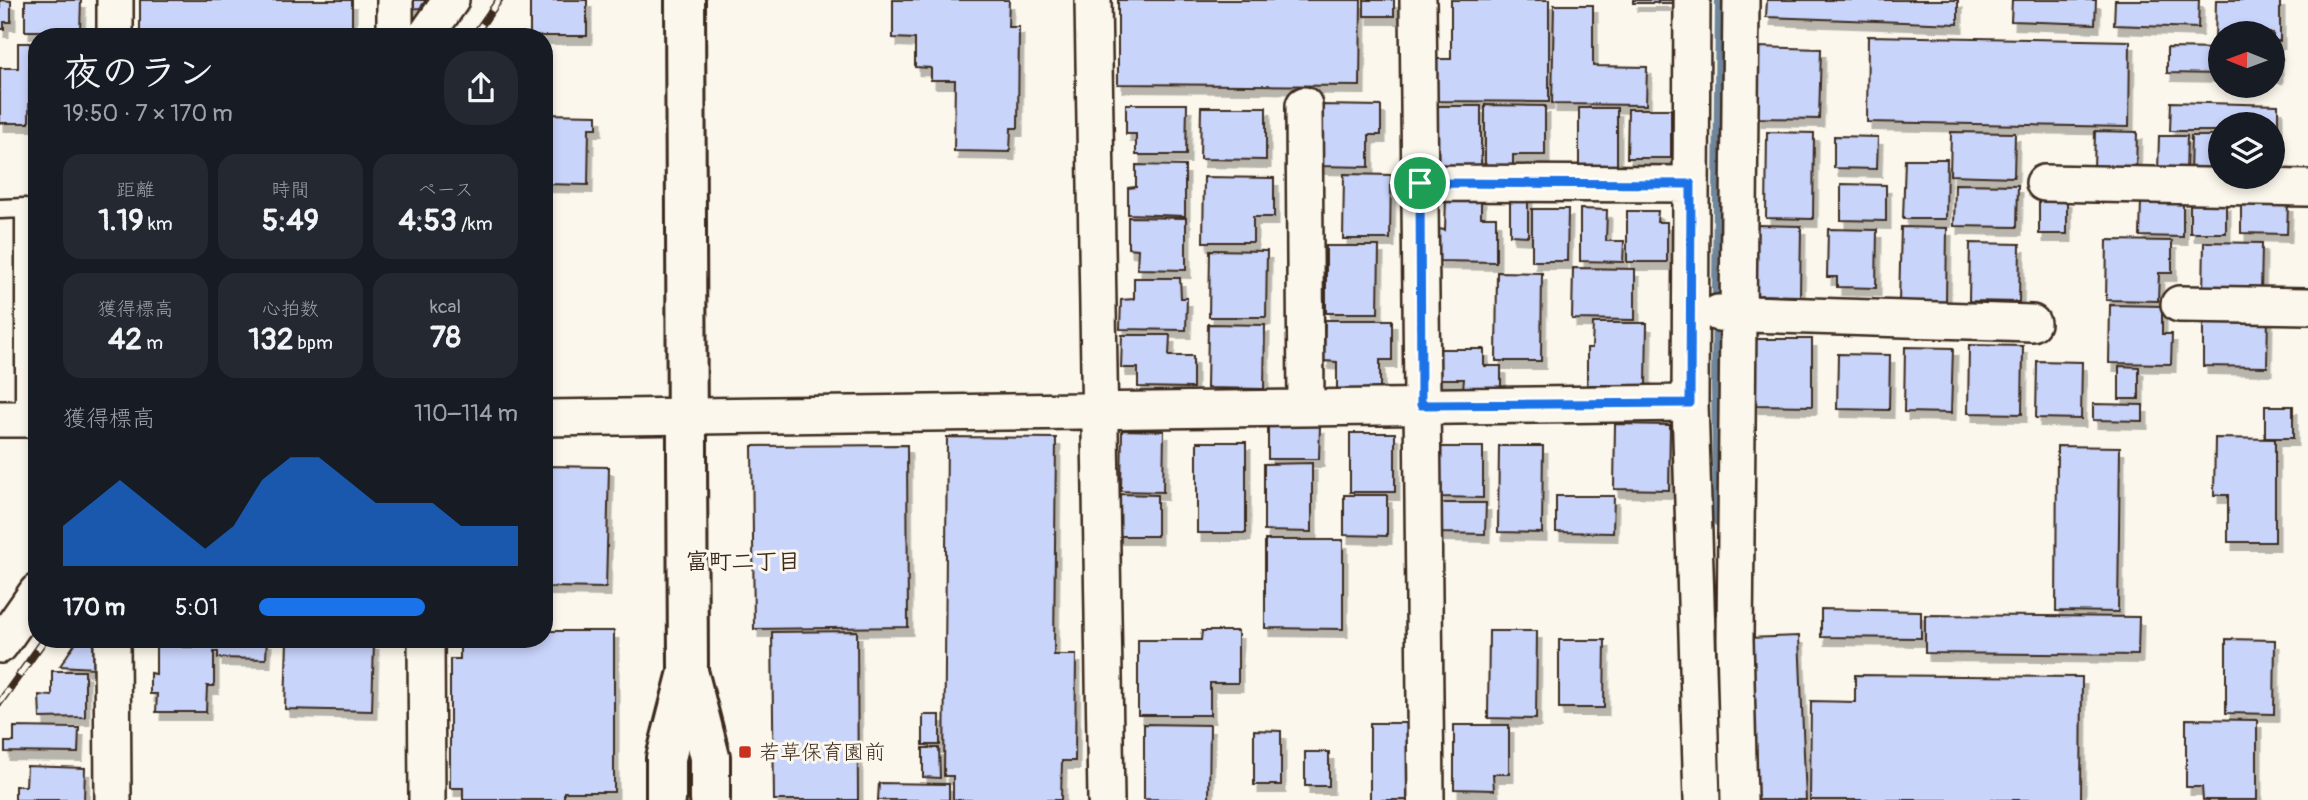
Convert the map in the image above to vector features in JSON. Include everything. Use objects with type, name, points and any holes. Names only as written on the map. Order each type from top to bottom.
[{"type":"street","points":[[115,0],[115,28]]},
{"type":"street","points":[[395,0],[395,28]]},
{"type":"street","points":[[431,28],[451,0]]},
{"type":"street","points":[[685,0],[688,671],[710,757],[710,800]]},
{"type":"street","points":[[1093,0],[1106,800]]},
{"type":"street","points":[[1418,0],[1426,800]]},
{"type":"street","points":[[1692,0],[1691,184],[1716,313],[1735,640],[1738,800]]},
{"type":"street","points":[[1702,800],[1690,403],[1716,313],[1741,0]]},
{"type":"street","points":[[1304,105],[1306,407]]},
{"type":"street","points":[[1420,183],[1691,184]]},
{"type":"street","points":[[2044,183],[2308,188]]},
{"type":"street","points":[[2179,304],[2308,306]]},
{"type":"street","points":[[1716,313],[2032,323]]},
{"type":"street","points":[[553,418],[1690,403]]},
{"type":"street","points":[[0,645],[28,605]]},
{"type":"street","points":[[112,648],[113,800]]},
{"type":"street","points":[[426,648],[427,800]]},
{"type":"street","points":[[666,800],[666,758],[688,671]]},
{"type":"lane","points":[[0,209],[25,208],[21,419]]},
{"type":"building","points":[[0,0],[11,1],[11,22],[4,22],[4,29],[0,29]]},
{"type":"building","points":[[25,0],[81,0],[80,28],[28,28],[28,31],[25,31]]},
{"type":"building","points":[[140,0],[352,0],[352,28],[140,28]]},
{"type":"building","points":[[408,0],[426,0],[420,8],[408,9]]},
{"type":"building","points":[[530,0],[587,0],[587,36],[553,36],[553,28],[530,28]]},
{"type":"building","points":[[893,0],[1009,0],[1008,27],[1019,27],[1018,128],[1011,128],[1010,152],[954,151],[955,80],[931,80],[931,68],[915,67],[915,39],[893,38]]},
{"type":"building","points":[[1118,0],[1361,0],[1360,86],[1118,84]]},
{"type":"building","points":[[1364,0],[1394,0],[1394,16],[1364,16]]},
{"type":"building","points":[[1451,0],[1549,0],[1549,102],[1436,101],[1437,59],[1451,59]]},
{"type":"building","points":[[1633,0],[1680,0],[1680,3],[1633,3]]},
{"type":"building","points":[[1767,0],[1958,0],[1958,24],[1766,17]]},
{"type":"building","points":[[2012,0],[2096,0],[2095,24],[2011,21]]},
{"type":"building","points":[[2115,0],[2199,0],[2198,28],[2114,25]]},
{"type":"building","points":[[2216,0],[2280,0],[2280,21],[2215,21]]},
{"type":"building","points":[[1554,5],[1593,5],[1593,66],[1647,67],[1646,105],[1552,104]]},
{"type":"building","points":[[1868,36],[2130,41],[2129,127],[1867,122]]},
{"type":"building","points":[[18,43],[28,43],[28,123],[0,123],[0,68],[18,68]]},
{"type":"building","points":[[1758,47],[1821,49],[1819,119],[1757,118]]},
{"type":"building","points":[[2167,48],[2208,49],[2208,74],[2167,73]]},
{"type":"building","points":[[2171,102],[2278,105],[2278,112],[2208,112],[2208,131],[2170,131]]},
{"type":"building","points":[[1126,104],[1187,104],[1186,155],[1136,155],[1136,134],[1126,134]]},
{"type":"building","points":[[1320,105],[1381,106],[1381,135],[1369,135],[1369,167],[1319,166]]},
{"type":"building","points":[[1485,105],[1545,106],[1545,155],[1513,155],[1513,167],[1485,167]]},
{"type":"building","points":[[1435,106],[1481,106],[1481,170],[1443,170],[1434,158]]},
{"type":"building","points":[[1201,107],[1266,107],[1266,160],[1200,159]]},
{"type":"building","points":[[1579,108],[1617,108],[1617,171],[1579,170]]},
{"type":"building","points":[[1628,109],[1671,109],[1671,158],[1627,158]]},
{"type":"building","points":[[553,114],[597,115],[597,128],[589,128],[588,185],[553,184]]},
{"type":"building","points":[[2095,131],[2137,132],[2136,171],[2094,170]]},
{"type":"building","points":[[1767,132],[1814,133],[1813,219],[1766,218]]},
{"type":"building","points":[[1951,132],[2015,133],[2014,177],[1950,175]]},
{"type":"building","points":[[1834,136],[1878,137],[1877,169],[1834,168]]},
{"type":"building","points":[[2159,136],[2187,136],[2186,172],[2158,172]]},
{"type":"building","points":[[2191,136],[2208,136],[2208,176],[2190,175]]},
{"type":"building","points":[[1905,159],[1947,159],[1946,219],[1903,219]]},
{"type":"building","points":[[1136,165],[1185,166],[1185,216],[1128,214],[1128,188],[1136,187]]},
{"type":"building","points":[[1344,174],[1391,175],[1390,239],[1343,239]]},
{"type":"building","points":[[1204,177],[1274,178],[1274,217],[1253,217],[1253,242],[1203,242]]},
{"type":"building","points":[[1841,184],[1886,185],[1886,221],[1841,220]]},
{"type":"building","points":[[1955,184],[2018,185],[2017,227],[1954,226]]},
{"type":"building","points":[[1510,195],[1528,196],[1528,236],[1510,235]]},
{"type":"building","points":[[1446,196],[1481,197],[1481,217],[1496,217],[1496,262],[1438,261],[1438,229],[1445,230]]},
{"type":"building","points":[[2039,198],[2067,198],[2067,234],[2039,234]]},
{"type":"building","points":[[2141,200],[2183,200],[2183,237],[2140,236]]},
{"type":"building","points":[[2190,202],[2226,202],[2226,233],[2190,233]]},
{"type":"building","points":[[2241,203],[2288,204],[2287,234],[2241,233]]},
{"type":"building","points":[[1532,209],[1568,209],[1567,261],[1532,261]]},
{"type":"building","points":[[1580,209],[1607,210],[1606,241],[1624,241],[1623,262],[1580,261]]},
{"type":"building","points":[[1627,211],[1658,211],[1657,222],[1667,222],[1667,262],[1627,262]]},
{"type":"building","points":[[1128,217],[1186,218],[1186,270],[1137,269],[1138,249],[1128,248]]},
{"type":"building","points":[[1757,225],[1801,226],[1800,296],[1757,295]]},
{"type":"building","points":[[1901,227],[1947,228],[1946,303],[1899,302]]},
{"type":"building","points":[[1828,229],[1877,230],[1876,288],[1837,287],[1837,277],[1827,277]]},
{"type":"building","points":[[2107,240],[2172,241],[2172,273],[2159,273],[2158,301],[2106,300]]},
{"type":"building","points":[[2204,242],[2262,243],[2261,295],[2203,294]]},
{"type":"building","points":[[1970,243],[2020,244],[2019,302],[1969,301]]},
{"type":"building","points":[[1326,246],[1379,246],[1378,313],[1326,313]]},
{"type":"building","points":[[1210,250],[1267,251],[1266,317],[1209,317]]},
{"type":"building","points":[[1573,268],[1635,269],[1635,320],[1572,319]]},
{"type":"building","points":[[1497,272],[1542,273],[1541,361],[1496,361]]},
{"type":"building","points":[[1134,278],[1180,278],[1181,298],[1187,298],[1186,330],[1120,329],[1121,300],[1134,299]]},
{"type":"building","points":[[2110,305],[2162,306],[2162,334],[2172,334],[2171,364],[2109,363]]},
{"type":"building","points":[[2203,315],[2268,316],[2267,367],[2203,366]]},
{"type":"building","points":[[1325,320],[1392,320],[1392,360],[1380,360],[1380,393],[1337,392],[1337,362],[1324,361]]},
{"type":"building","points":[[1593,323],[1647,323],[1646,385],[1587,385],[1587,348],[1592,348]]},
{"type":"building","points":[[1208,324],[1265,325],[1264,389],[1207,388]]},
{"type":"building","points":[[1122,335],[1170,335],[1169,356],[1193,356],[1193,388],[1138,387],[1138,368],[1121,368]]},
{"type":"building","points":[[1755,339],[1812,339],[1812,406],[1754,405]]},
{"type":"building","points":[[1969,345],[2023,346],[2022,414],[1968,413]]},
{"type":"building","points":[[1905,347],[1953,348],[1951,413],[1904,412]]},
{"type":"building","points":[[1437,349],[1484,349],[1484,366],[1501,366],[1501,390],[1463,389],[1464,379],[1437,379]]},
{"type":"building","points":[[1838,354],[1890,355],[1889,410],[1837,409]]},
{"type":"building","points":[[2037,361],[2082,362],[2081,419],[2036,418]]},
{"type":"building","points":[[2119,366],[2139,367],[2139,399],[2119,399]]},
{"type":"building","points":[[2093,404],[2143,405],[2143,421],[2093,420]]},
{"type":"building","points":[[2265,406],[2293,406],[2293,438],[2265,438]]},
{"type":"building","points":[[1615,424],[1670,425],[1669,490],[1614,489]]},
{"type":"building","points":[[1268,425],[1320,425],[1319,459],[1268,459]]},
{"type":"building","points":[[1122,430],[1164,431],[1163,492],[1121,491]]},
{"type":"building","points":[[1350,433],[1395,433],[1395,492],[1350,492]]},
{"type":"building","points":[[947,437],[1056,438],[1054,655],[1076,655],[1075,761],[1062,761],[1061,800],[953,800],[953,776],[944,776]]},
{"type":"building","points":[[2215,438],[2275,439],[2275,542],[2228,542],[2228,495],[2214,495]]},
{"type":"building","points":[[1197,442],[1246,442],[1246,533],[1197,533]]},
{"type":"building","points":[[907,445],[908,627],[754,629],[752,446]]},
{"type":"building","points":[[1499,446],[1543,446],[1542,533],[1498,532]]},
{"type":"building","points":[[2057,446],[2120,447],[2118,612],[2056,611]]},
{"type":"building","points":[[1441,447],[1483,447],[1483,498],[1440,497]]},
{"type":"building","points":[[1312,463],[1312,532],[1264,531],[1264,464]]},
{"type":"building","points":[[553,466],[609,467],[606,588],[553,587]]},
{"type":"building","points":[[1117,494],[1157,495],[1157,536],[1117,536]]},
{"type":"building","points":[[1344,495],[1387,495],[1387,536],[1344,535]]},
{"type":"building","points":[[1556,496],[1614,496],[1613,533],[1556,532]]},
{"type":"building","points":[[1438,503],[1486,503],[1485,534],[1439,533]]},
{"type":"building","points":[[1265,540],[1343,540],[1343,629],[1265,628]]},
{"type":"building","points":[[1821,609],[1921,611],[1921,638],[1821,637]]},
{"type":"building","points":[[1925,615],[2139,617],[2138,655],[1925,653]]},
{"type":"building","points":[[553,631],[614,631],[614,792],[564,792],[564,800],[463,800],[463,788],[450,788],[450,659],[460,659],[460,648],[553,648]]},
{"type":"building","points":[[857,631],[858,800],[774,800],[772,632]]},
{"type":"building","points":[[1202,631],[1238,631],[1238,683],[1210,683],[1210,715],[1138,715],[1138,640],[1201,640]]},
{"type":"building","points":[[1489,631],[1537,631],[1536,719],[1488,718]]},
{"type":"building","points":[[1799,636],[1806,800],[1753,800],[1747,638]]},
{"type":"building","points":[[2226,639],[2275,640],[2274,714],[2226,713]]},
{"type":"building","points":[[1559,640],[1605,640],[1604,708],[1559,708]]},
{"type":"building","points":[[72,648],[95,648],[94,668],[60,666]]},
{"type":"building","points":[[156,648],[267,648],[266,659],[218,658],[218,652],[214,652],[214,686],[207,686],[206,712],[156,712],[157,694],[150,694],[150,673],[156,674]]},
{"type":"building","points":[[287,648],[374,648],[372,711],[285,709]]},
{"type":"building","points":[[52,671],[85,671],[85,717],[40,718],[39,695],[52,696]]},
{"type":"building","points":[[1855,675],[2082,677],[2081,800],[1810,800],[1811,701],[1855,702]]},
{"type":"building","points":[[923,715],[940,715],[940,745],[923,745]]},
{"type":"building","points":[[2186,719],[2257,720],[2257,800],[2203,800],[2202,787],[2186,787]]},
{"type":"building","points":[[1370,723],[1410,723],[1410,800],[1370,800]]},
{"type":"building","points":[[1144,724],[1210,725],[1209,800],[1144,799]]},
{"type":"building","points":[[1454,725],[1509,725],[1509,774],[1493,774],[1494,790],[1454,789]]},
{"type":"building","points":[[14,727],[79,728],[78,753],[5,752],[5,742],[14,742]]},
{"type":"building","points":[[1254,730],[1281,731],[1281,785],[1254,785]]},
{"type":"building","points":[[923,748],[939,748],[940,778],[923,777]]},
{"type":"building","points":[[1305,752],[1329,752],[1329,786],[1305,786]]},
{"type":"building","points":[[27,766],[85,768],[84,800],[15,800],[15,786],[26,786]]},
{"type":"building","points":[[879,783],[949,784],[949,800],[878,800]]},
{"type":"waterway","points":[[1719,521],[1717,387],[1721,0]]},
{"type":"railway","points":[[479,28],[499,0]]},
{"type":"railway","points":[[0,702],[39,648]]},
{"type":"place","name":"若草保育園前","points":[[745,752]]},
{"type":"district","name":"富町二丁目","points":[[743,561]]},
{"type":"route","points":[[1420,183],[1691,184],[1690,403],[1421,405],[1420,183]]}]
